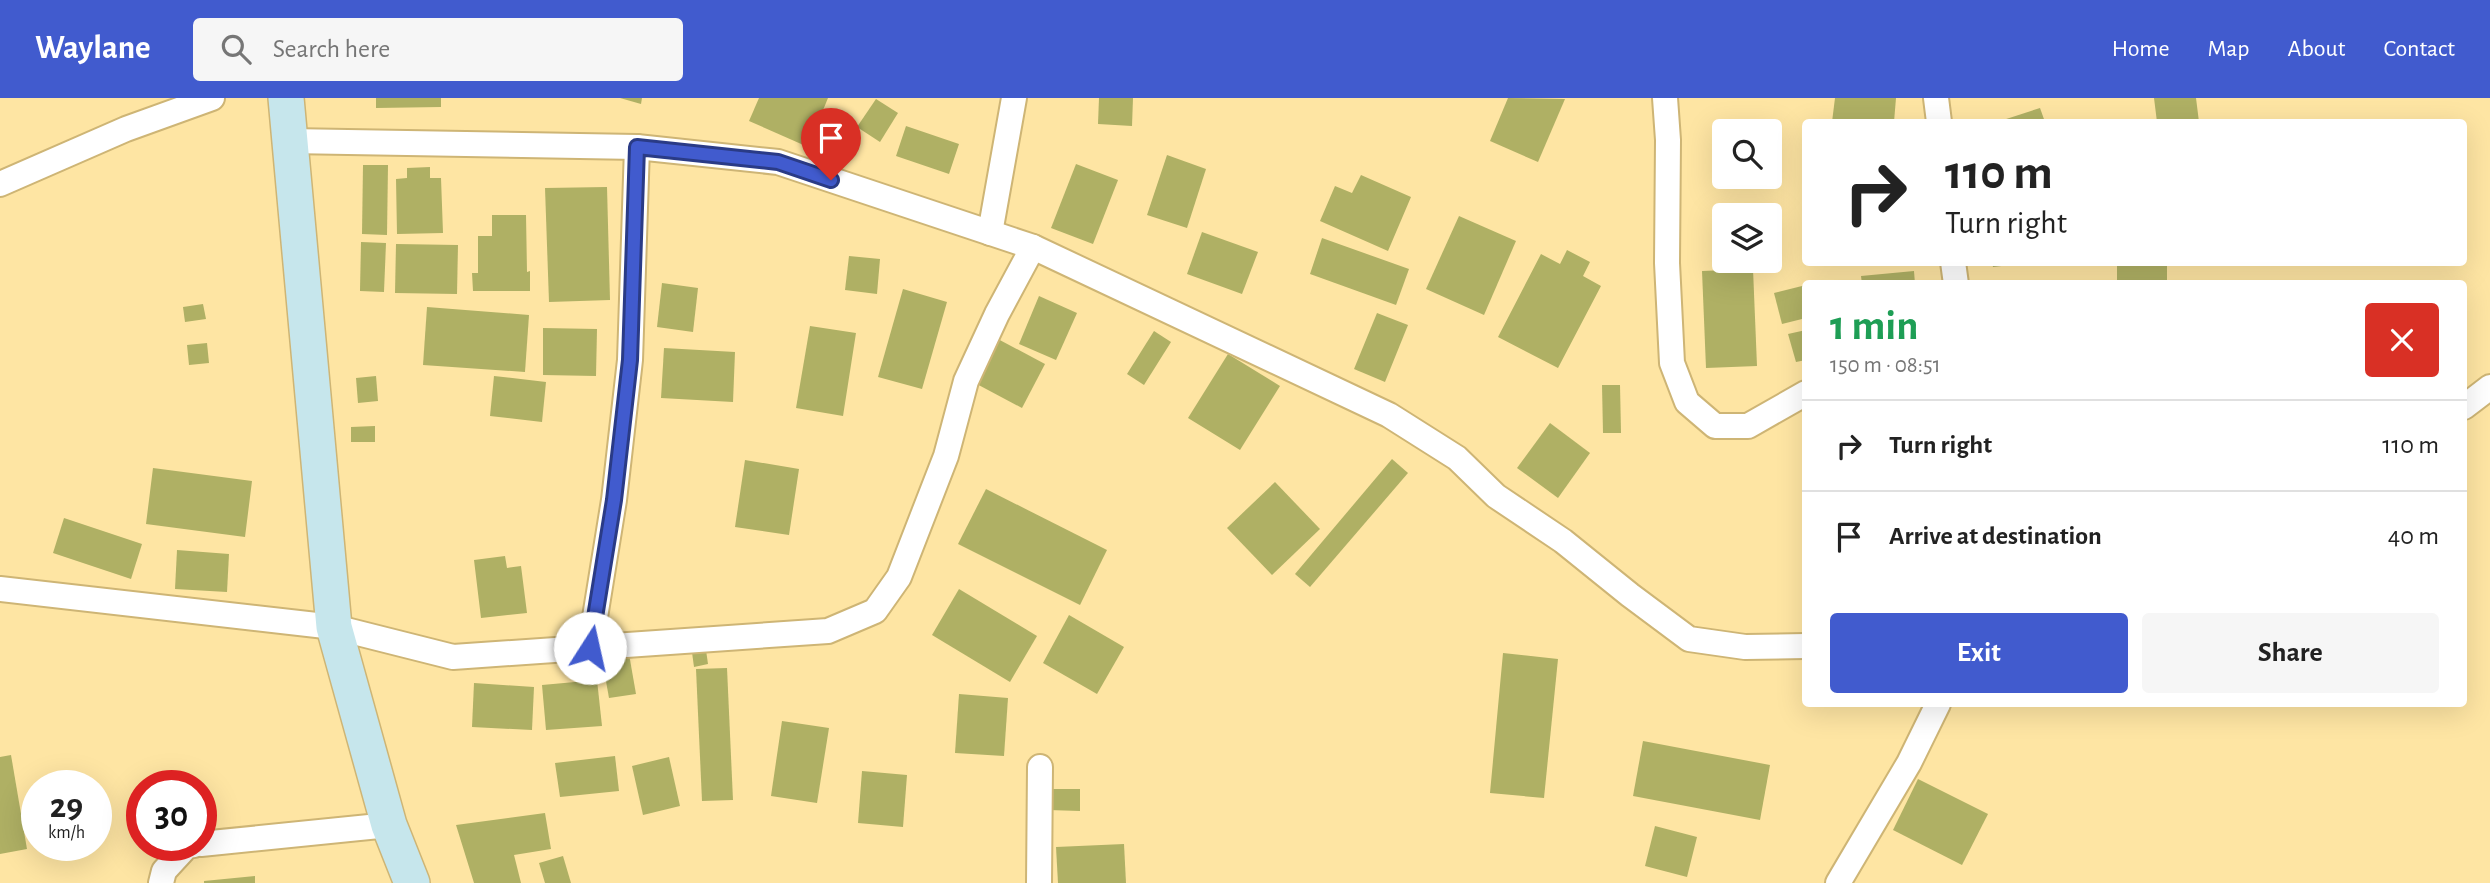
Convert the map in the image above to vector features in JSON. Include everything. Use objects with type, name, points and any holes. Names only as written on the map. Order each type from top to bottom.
[{"type":"street","points":[[0,184],[126,129],[212,98]]},
{"type":"street","points":[[286,98],[334,627],[388,825],[412,883]]},
{"type":"street","points":[[990,233],[1014,98]]},
{"type":"street","points":[[1665,98],[1668,140],[1667,263],[1672,363],[1687,402],[1715,426],[1748,426],[1802,395]]},
{"type":"street","points":[[1936,98],[1939,119]]},
{"type":"street","points":[[289,141],[637,147],[778,162],[1033,247],[1389,415],[1457,458],[1496,496],[1563,541],[1689,639],[1745,647],[1802,646]]},
{"type":"street","points":[[590,648],[614,500],[630,360],[637,147]]},
{"type":"street","points":[[0,589],[334,627],[453,657],[828,631],[875,611],[899,576],[946,456],[966,381],[996,314],[1033,247]]},
{"type":"street","points":[[2467,405],[2490,387]]},
{"type":"street","points":[[1838,883],[1909,763],[1937,707]]},
{"type":"street","points":[[1039,883],[1040,767]]},
{"type":"street","points":[[217,842],[388,825]]},
{"type":"street","points":[[161,883],[164,871],[173,861]]},
{"type":"building","points":[[376,98],[441,98],[441,107],[376,108]]},
{"type":"building","points":[[620,98],[642,98],[641,104]]},
{"type":"building","points":[[759,98],[828,98],[808,147],[749,121]]},
{"type":"building","points":[[1099,98],[1133,98],[1132,126],[1098,124]]},
{"type":"building","points":[[1508,98],[1565,99],[1538,162],[1490,141]]},
{"type":"building","points":[[1835,98],[1896,98],[1894,119],[1832,119]]},
{"type":"building","points":[[2154,98],[2196,98],[2199,119],[2157,119]]},
{"type":"building","points":[[876,99],[898,113],[880,142],[857,127]]},
{"type":"building","points":[[2040,108],[2044,119],[2006,119]]},
{"type":"building","points":[[906,126],[959,144],[949,174],[896,156]]},
{"type":"building","points":[[1167,155],[1206,169],[1187,228],[1147,215]]},
{"type":"building","points":[[1076,164],[1118,180],[1093,244],[1051,228]]},
{"type":"building","points":[[363,165],[388,165],[387,235],[362,234]]},
{"type":"building","points":[[430,167],[430,178],[441,178],[443,233],[397,234],[396,179],[407,178],[407,168]]},
{"type":"building","points":[[1361,175],[1411,197],[1388,251],[1320,221],[1335,186],[1352,193]]},
{"type":"building","points":[[607,187],[610,300],[549,302],[545,188]]},
{"type":"building","points":[[492,215],[526,215],[530,291],[473,291],[472,273],[478,273],[478,236],[492,236]]},
{"type":"building","points":[[1459,216],[1516,241],[1484,315],[1426,289]]},
{"type":"building","points":[[1202,232],[1258,252],[1242,294],[1187,274]]},
{"type":"building","points":[[1322,238],[1409,269],[1396,305],[1310,274]]},
{"type":"building","points":[[361,242],[386,243],[384,292],[360,291]]},
{"type":"building","points":[[396,244],[458,245],[457,294],[395,293]]},
{"type":"building","points":[[1567,250],[1590,262],[1583,276],[1601,286],[1558,368],[1498,337],[1541,254],[1560,264]]},
{"type":"building","points":[[849,256],[880,259],[877,294],[845,290]]},
{"type":"building","points":[[2117,266],[2167,266],[2167,280],[2117,280]]},
{"type":"building","points":[[1702,271],[1753,273],[1757,366],[1706,368]]},
{"type":"building","points":[[1914,271],[1915,280],[1862,280],[1861,276]]},
{"type":"building","points":[[662,283],[698,288],[693,332],[657,327]]},
{"type":"building","points":[[1802,286],[1802,319],[1782,324],[1774,293]]},
{"type":"building","points":[[903,289],[947,302],[922,389],[878,377]]},
{"type":"building","points":[[1039,296],[1077,313],[1056,360],[1019,344]]},
{"type":"building","points":[[203,304],[206,319],[185,322],[183,307]]},
{"type":"building","points":[[427,307],[529,315],[525,372],[423,365]]},
{"type":"building","points":[[1377,313],[1408,325],[1385,382],[1354,369]]},
{"type":"building","points":[[810,326],[856,333],[843,416],[796,408]]},
{"type":"building","points":[[543,328],[597,329],[596,376],[543,375]]},
{"type":"building","points":[[1154,331],[1171,342],[1144,385],[1127,374]]},
{"type":"building","points":[[1802,331],[1802,361],[1796,362],[1788,334]]},
{"type":"building","points":[[996,338],[1045,364],[1022,408],[973,382]]},
{"type":"building","points":[[207,343],[209,363],[189,365],[187,345]]},
{"type":"building","points":[[664,348],[735,352],[733,402],[661,398]]},
{"type":"building","points":[[1228,354],[1280,386],[1240,450],[1188,418]]},
{"type":"building","points":[[376,376],[378,401],[358,403],[356,378]]},
{"type":"building","points":[[494,376],[546,382],[542,422],[490,416]]},
{"type":"building","points":[[1602,385],[1620,385],[1621,433],[1603,433]]},
{"type":"building","points":[[1550,423],[1590,453],[1558,498],[1517,468]]},
{"type":"building","points":[[375,426],[375,442],[351,442],[351,427]]},
{"type":"building","points":[[1392,459],[1408,473],[1310,587],[1295,574]]},
{"type":"building","points":[[745,460],[799,469],[789,535],[735,527]]},
{"type":"building","points":[[153,468],[252,481],[245,537],[146,524]]},
{"type":"building","points":[[1275,482],[1320,529],[1272,575],[1227,528]]},
{"type":"building","points":[[986,489],[1107,550],[1080,605],[958,544]]},
{"type":"building","points":[[64,518],[142,544],[131,579],[53,553]]},
{"type":"building","points":[[177,550],[229,554],[227,592],[175,589]]},
{"type":"building","points":[[505,556],[507,568],[521,566],[527,613],[481,618],[474,560]]},
{"type":"building","points":[[959,589],[1037,636],[1010,682],[932,635]]},
{"type":"building","points":[[1069,615],[1124,647],[1097,694],[1043,663]]},
{"type":"building","points":[[705,643],[708,664],[694,667],[691,645]]},
{"type":"building","points":[[1503,653],[1558,659],[1544,798],[1490,793]]},
{"type":"building","points":[[629,654],[636,694],[609,698],[602,659]]},
{"type":"building","points":[[727,668],[733,800],[702,801],[696,669]]},
{"type":"building","points":[[597,680],[602,726],[546,730],[542,685]]},
{"type":"building","points":[[474,683],[534,687],[532,730],[472,727]]},
{"type":"building","points":[[959,694],[1008,698],[1004,756],[955,753]]},
{"type":"building","points":[[782,721],[829,728],[817,803],[771,796]]},
{"type":"building","points":[[1643,741],[1770,765],[1760,820],[1633,796]]},
{"type":"building","points":[[11,755],[21,814],[21,850],[0,854],[0,757]]},
{"type":"building","points":[[615,756],[619,791],[560,797],[555,763]]},
{"type":"building","points":[[669,757],[680,806],[643,815],[632,766]]},
{"type":"building","points":[[862,771],[907,775],[903,827],[858,823]]},
{"type":"building","points":[[1918,779],[1988,814],[1962,865],[1893,830]]},
{"type":"building","points":[[1048,789],[1080,789],[1080,811],[1048,810]]},
{"type":"building","points":[[545,813],[551,849],[514,855],[521,883],[474,883],[456,825]]},
{"type":"building","points":[[1655,826],[1697,837],[1687,877],[1645,866]]},
{"type":"building","points":[[1124,844],[1126,883],[1058,883],[1056,847]]},
{"type":"building","points":[[563,856],[571,883],[545,883],[539,863]]},
{"type":"building","points":[[255,876],[255,883],[204,883],[204,881]]},
{"type":"route","points":[[590,648],[614,500],[630,360],[637,147],[778,162],[831,180]]}]
